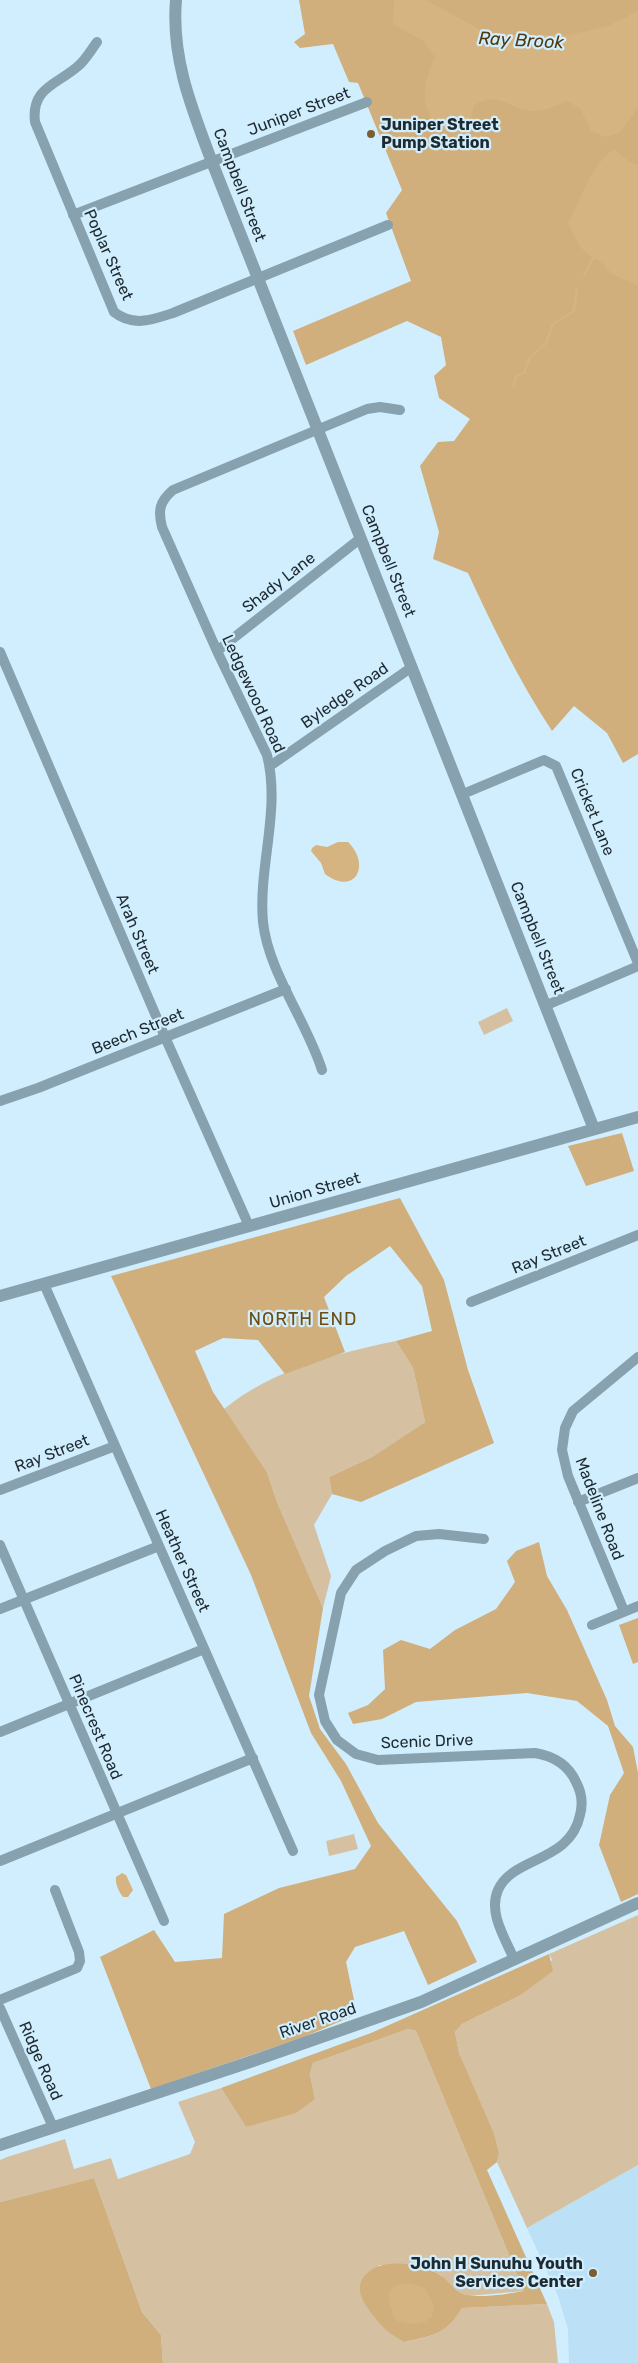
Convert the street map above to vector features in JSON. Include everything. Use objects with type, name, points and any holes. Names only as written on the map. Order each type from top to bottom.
[{"type":"street","name":"Campbell Street","points":[[176,0],[176,44],[184,86],[212,162],[594,1129]]},
{"type":"street","name":"Poplar Street","points":[[97,42],[80,65],[41,93],[34,112],[35,122],[114,312],[122,318],[132,321],[153,319],[388,225]]},
{"type":"street","name":"Juniper Street","points":[[73,215],[367,102]]},
{"type":"street","points":[[318,429],[367,409],[380,407],[400,410]]},
{"type":"street","name":"Ledgewood Road","points":[[318,429],[173,490],[164,497],[160,507],[162,528],[217,651],[263,744],[270,766],[270,834],[263,890],[263,922],[268,942],[286,989],[315,1049],[322,1070]]},
{"type":"street","name":"Shady Lane","points":[[217,651],[361,538]]},
{"type":"street","name":"Arah Street","points":[[0,652],[165,1037],[249,1226]]},
{"type":"street","name":"Byledge Road","points":[[270,766],[412,667]]},
{"type":"street","name":"Cricket Lane","points":[[463,794],[544,760],[556,766],[638,965]]},
{"type":"street","points":[[546,1004],[638,965]]},
{"type":"street","name":"Beech Street","points":[[0,1101],[38,1088],[286,989]]},
{"type":"street","name":"Union Street","points":[[0,1296],[638,1116]]},
{"type":"street","name":"Ray Street","points":[[472,1302],[638,1235]]},
{"type":"street","name":"Heather Street","points":[[44,1284],[293,1850]]},
{"type":"street","name":"Madeline Road","points":[[624,1612],[578,1502],[562,1457],[562,1441],[568,1419],[582,1404],[638,1357]]},
{"type":"street","name":"Ray Street","points":[[0,1490],[115,1446]]},
{"type":"street","points":[[578,1502],[638,1478]]},
{"type":"street","name":"Scenic Drive","points":[[484,1538],[439,1534],[416,1536],[385,1551],[356,1570],[340,1593],[319,1695],[325,1721],[337,1740],[356,1754],[378,1760],[534,1752],[554,1758],[569,1770],[579,1787],[581,1797],[582,1809],[575,1832],[560,1847],[504,1880],[498,1891],[495,1909],[497,1920],[514,1959]]},
{"type":"street","name":"Pinecrest Road","points":[[0,1545],[164,1921]]},
{"type":"street","points":[[0,1609],[159,1546]]},
{"type":"street","points":[[592,1625],[638,1606]]},
{"type":"street","points":[[0,1732],[204,1649]]},
{"type":"street","points":[[0,1861],[253,1758]]},
{"type":"street","points":[[0,2000],[77,1968],[80,1961],[79,1952],[55,1890]]},
{"type":"street","name":"River Road","points":[[0,2145],[421,2002],[638,1903]]},
{"type":"street","name":"Ridge Road","points":[[0,2010],[53,2127]]},
{"type":"shaded area","points":[[299,0],[638,0],[638,754],[623,763],[607,733],[574,706],[552,731],[497,634],[468,573],[433,559],[439,532],[420,466],[438,442],[454,441],[470,419],[439,398],[434,376],[446,365],[441,337],[407,321],[306,365],[293,331],[411,281],[386,213],[402,190],[358,83],[349,82],[333,44],[300,48],[294,42],[305,34]]},
{"type":"shaded area","points":[[507,1008],[513,1021],[484,1035],[478,1022]]},
{"type":"shaded area","points":[[622,1133],[634,1171],[586,1186],[568,1146]]},
{"type":"shaded area","points":[[400,1198],[444,1280],[468,1370],[494,1443],[361,1502],[332,1494],[329,1477],[372,1457],[425,1422],[413,1368],[396,1341],[432,1331],[422,1286],[390,1246],[346,1276],[324,1297],[345,1352],[285,1374],[258,1340],[223,1338],[195,1351],[213,1392],[267,1472],[277,1502],[323,1608],[309,1696],[320,1729],[346,1764],[378,1823],[457,1921],[477,1962],[428,1985],[404,1931],[355,1947],[346,1962],[357,2014],[304,2037],[151,2089],[100,1957],[154,1930],[175,1962],[222,1958],[224,1914],[279,1888],[355,1869],[371,1846],[341,1781],[311,1733],[251,1575],[111,1276]]},
{"type":"shaded area","points":[[396,1341],[413,1368],[425,1422],[372,1457],[329,1477],[332,1494],[314,1525],[331,1576],[323,1608],[277,1502],[267,1472],[224,1409],[243,1395],[263,1384],[306,1365],[351,1351]]},
{"type":"shaded area","points":[[539,1542],[547,1576],[567,1610],[607,1700],[615,1726],[633,1747],[638,1773],[638,1894],[621,1902],[599,1845],[610,1795],[624,1773],[608,1726],[577,1701],[527,1693],[416,1702],[382,1719],[353,1724],[348,1713],[368,1705],[385,1689],[383,1650],[401,1640],[430,1649],[455,1630],[496,1609],[515,1582],[507,1561],[516,1551]]},
{"type":"shaded area","points":[[638,1618],[638,1662],[633,1664],[619,1625]]},
{"type":"shaded area","points":[[354,1834],[358,1849],[329,1856],[326,1841]]},
{"type":"shaded area","points":[[638,1915],[638,2165],[527,2228],[497,2162],[499,2154],[459,2053],[455,2032],[462,2024],[519,1996],[552,1960],[549,1954]]},
{"type":"shaded area","points":[[549,1954],[553,1971],[519,1996],[462,2024],[455,2032],[459,2053],[494,2134],[499,2154],[497,2162],[487,2170],[547,2304],[462,2308],[445,2329],[424,2338],[405,2342],[381,2325],[361,2296],[361,2282],[367,2273],[375,2268],[386,2264],[409,2264],[431,2270],[447,2280],[458,2292],[467,2295],[488,2296],[524,2291],[416,2031],[408,2029],[313,2063],[310,2074],[315,2099],[296,2113],[246,2127],[221,2088],[371,2033]]},
{"type":"shaded area","points":[[408,2029],[416,2031],[524,2291],[468,2296],[457,2293],[441,2275],[414,2265],[379,2265],[406,2342],[432,2335],[445,2329],[462,2308],[547,2304],[554,2322],[558,2363],[163,2363],[161,2335],[142,2312],[94,2178],[0,2202],[0,2160],[7,2157],[65,2139],[74,2169],[111,2158],[118,2179],[190,2154],[195,2142],[178,2102],[221,2088],[246,2127],[315,2099],[310,2074],[313,2063]]},
{"type":"shaded area","name":"John H Sunuhu Youth Services Center","points":[[638,2165],[638,2363],[569,2363],[568,2329],[558,2296],[527,2228]]},
{"type":"shaded area","points":[[94,2178],[142,2312],[161,2335],[163,2363],[0,2363],[0,2202]]},
{"type":"water","name":"Ray Brook","points":[[426,0],[489,35],[569,35],[608,26],[638,11],[638,108],[619,133],[606,137],[591,131],[580,108],[566,101],[546,109],[533,111],[517,108],[491,99],[474,105],[469,125],[459,130],[437,129],[425,102],[427,77],[435,57],[423,41],[393,24],[394,1]]},
{"type":"water","points":[[614,149],[630,162],[638,165],[638,286],[612,274],[601,262],[592,258],[581,248],[568,224],[592,174]]},
{"type":"water","points":[[338,842],[348,842],[355,851],[358,860],[359,868],[357,875],[352,880],[345,882],[325,874],[321,863],[311,851],[316,845],[327,847]]},
{"type":"water","points":[[122,1873],[126,1875],[133,1890],[128,1897],[123,1897],[117,1885],[116,1877]]},
{"type":"water","points":[[399,2284],[411,2284],[425,2288],[434,2305],[432,2317],[424,2322],[415,2324],[395,2320],[389,2303],[390,2290]]},
{"type":"waterway","points":[[584,275],[594,257]]},
{"type":"waterway","points":[[514,386],[516,376],[524,373],[529,359],[546,343],[553,324],[574,311],[577,288]]},
{"type":"place","name":"Juniper Street Pump Station","points":[[371,134]]},
{"type":"place","name":"John H Sunuhu Youth Services Center","points":[[593,2273]]},
{"type":"district","name":"NORTH END","points":[[303,1320]]}]
